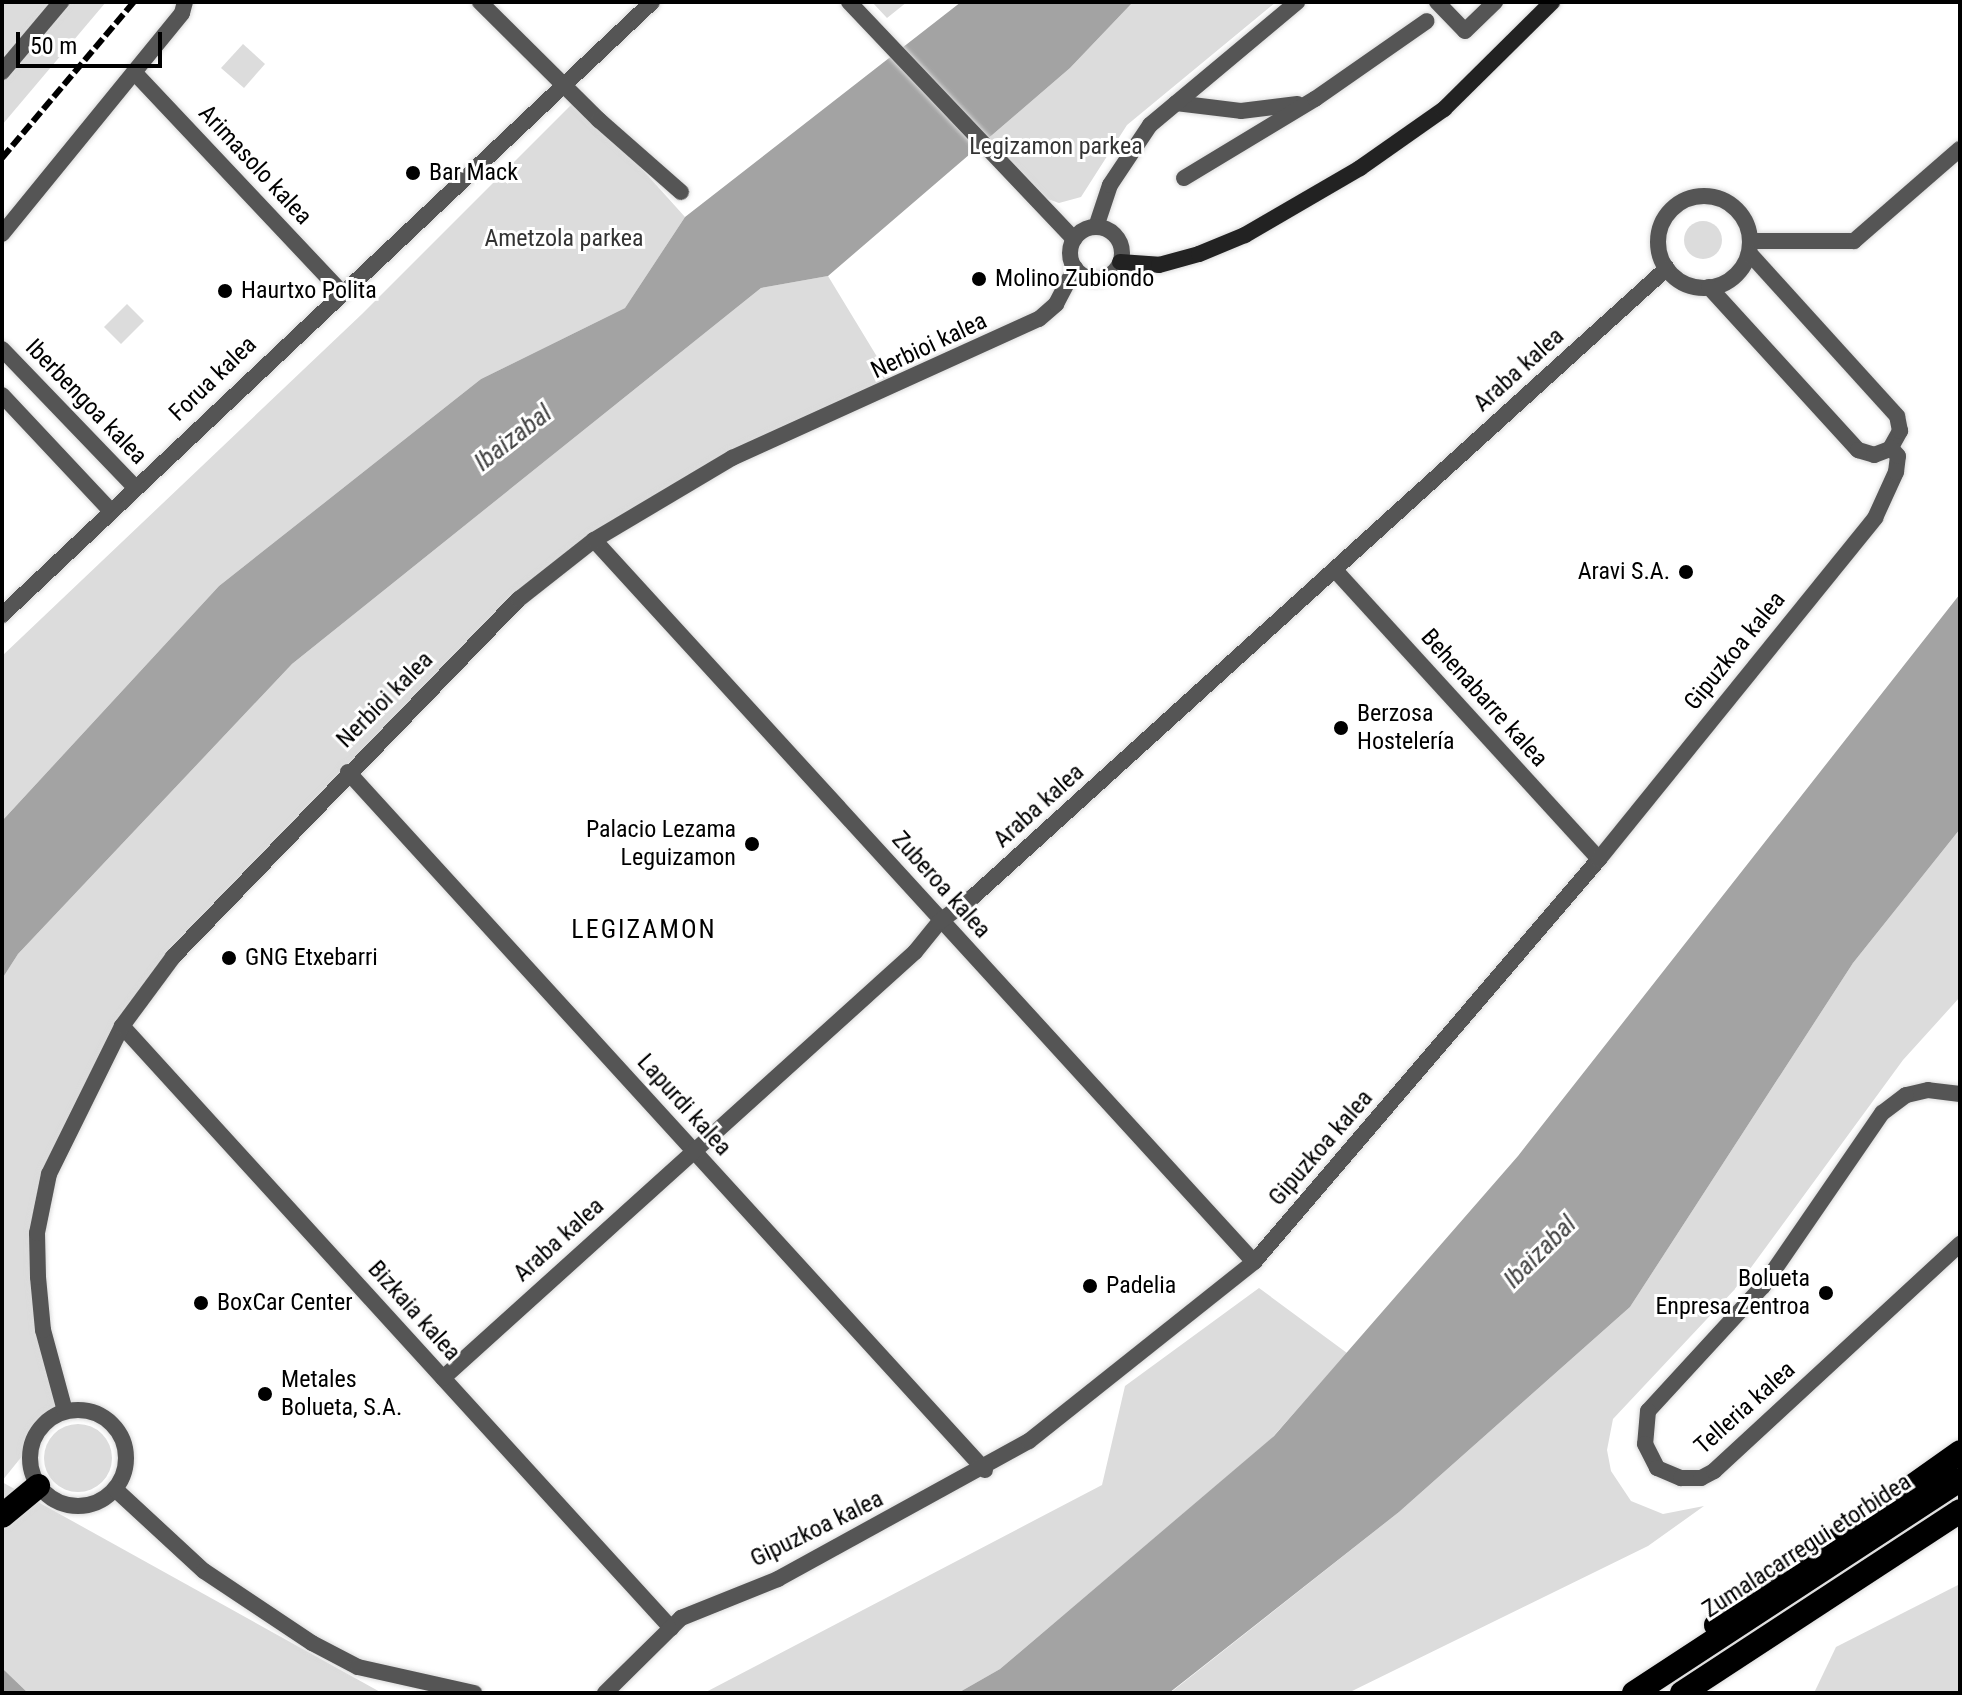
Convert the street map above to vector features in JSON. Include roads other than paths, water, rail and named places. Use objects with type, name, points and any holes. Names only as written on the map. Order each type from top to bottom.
[{"type":"highway","points":[[1685,1660],[1727,1612],[1960,1452]]},
{"type":"highway","name":"Zumalacarregui etorbidea","points":[[1634,1693],[1960,1480]]},
{"type":"highway","points":[[6,1512],[38,1486]]},
{"type":"highway","points":[[1691,1687],[1769,1655],[1955,1521]]},
{"type":"street","points":[[2,72],[61,2]]},
{"type":"street","points":[[2,234],[134,72],[185,2]]},
{"type":"street","points":[[480,2],[599,120],[681,192]]},
{"type":"street","name":"Forua kalea","points":[[2,615],[652,2]]},
{"type":"street","points":[[849,2],[1025,191],[1074,239]]},
{"type":"street","points":[[1297,2],[1176,103],[1129,153],[1096,227],[1074,239],[1070,254],[1075,268],[1087,277],[1103,278],[1120,262],[1159,265],[1199,254],[1245,235],[1360,168],[1444,109],[1552,2]]},
{"type":"street","points":[[1437,2],[1465,31],[1495,2]]},
{"type":"street","points":[[1184,178],[1315,99],[1427,21]]},
{"type":"street","name":"Arimasolo kalea","points":[[134,72],[341,292]]},
{"type":"street","points":[[1176,103],[1255,110],[1315,99]]},
{"type":"street","points":[[1749,247],[1854,241],[1960,149]]},
{"type":"street","points":[[1709,287],[1734,276],[1749,247],[1744,219],[1730,204],[1709,196],[1688,199],[1670,211],[1660,230],[1659,250],[1667,268],[1681,281],[1709,287],[1858,450],[1874,455],[1891,448]]},
{"type":"street","points":[[1096,227],[1118,238],[1120,262]]},
{"type":"street","name":"Gipuzkoa kalea","points":[[605,1693],[671,1628],[700,1608],[778,1579],[985,1470],[1099,1390],[1254,1262],[1599,859],[1875,518],[1896,472],[1898,456],[1891,448],[1900,431],[1897,416],[1749,247]]},
{"type":"street","name":"Nerbioi kalea","points":[[65,1411],[43,1330],[37,1233],[49,1174],[122,1026],[173,957],[348,772],[519,599],[594,540],[732,458],[1039,319],[1056,304],[1075,268]]},
{"type":"street","name":"Araba kalea","points":[[443,1378],[915,952],[939,922],[974,896],[1667,268]]},
{"type":"street","name":"Iberbengoa kalea","points":[[2,349],[135,487]]},
{"type":"street","points":[[2,395],[111,511]]},
{"type":"street","name":"Zuberoa kalea","points":[[594,540],[939,922],[1254,1262]]},
{"type":"street","name":"Behenabarre kalea","points":[[1335,570],[1599,859]]},
{"type":"street","name":"Lapurdi kalea","points":[[348,772],[985,1470]]},
{"type":"street","name":"Bizkaia kalea","points":[[122,1026],[671,1628]]},
{"type":"street","name":"Telleria kalea","points":[[1960,1094],[1917,1092],[1882,1113],[1763,1286],[1648,1411],[1645,1444],[1657,1468],[1681,1478],[1701,1478],[1714,1471],[1960,1244]]},
{"type":"street","points":[[65,1411],[100,1415],[120,1435],[126,1462],[115,1489],[81,1506],[62,1503],[38,1486],[30,1467],[31,1446],[40,1427],[65,1411]]},
{"type":"street","points":[[115,1489],[204,1571],[312,1643],[358,1667],[474,1693]]},
{"type":"water","name":"Ibaizabal","points":[[961,2],[1133,2],[1070,68],[828,276],[761,288],[292,664],[18,954],[2,979],[2,821],[219,586],[481,379],[625,308],[685,217]]},
{"type":"water","name":"Ibaizabal","points":[[1960,594],[1960,829],[1853,963],[1630,1307],[1399,1512],[1169,1693],[958,1693],[1000,1669],[1274,1436],[1518,1156]]},
{"type":"water","points":[[2,1668],[28,1693],[2,1693]]},
{"type":"railway","points":[[2,158],[134,2]]},
{"type":"place","name":"Bar Mack","points":[[413,173]]},
{"type":"place","name":"Molino Zubiondo","points":[[979,279]]},
{"type":"place","name":"Haurtxo Polita","points":[[225,291]]},
{"type":"place","name":"Aravi S.A.","points":[[1686,572]]},
{"type":"place","name":"Berzosa Hostelería","points":[[1341,728]]},
{"type":"place","name":"Palacio Lezama Leguizamon","points":[[752,844]]},
{"type":"place","name":"GNG Etxebarri","points":[[229,958]]},
{"type":"place","name":"Padelia","points":[[1090,1286]]},
{"type":"place","name":"Bolueta Enpresa Zentroa","points":[[1826,1293]]},
{"type":"place","name":"BoxCar Center","points":[[201,1303]]},
{"type":"place","name":"Metales Bolueta, S.A.","points":[[265,1394]]},
{"type":"district","name":"LEGIZAMON","points":[[644,930]]},
{"type":"park label","name":"Legizamon parkea","points":[[1056,147]]},
{"type":"park label","name":"Ametzola parkea","points":[[564,239]]}]
